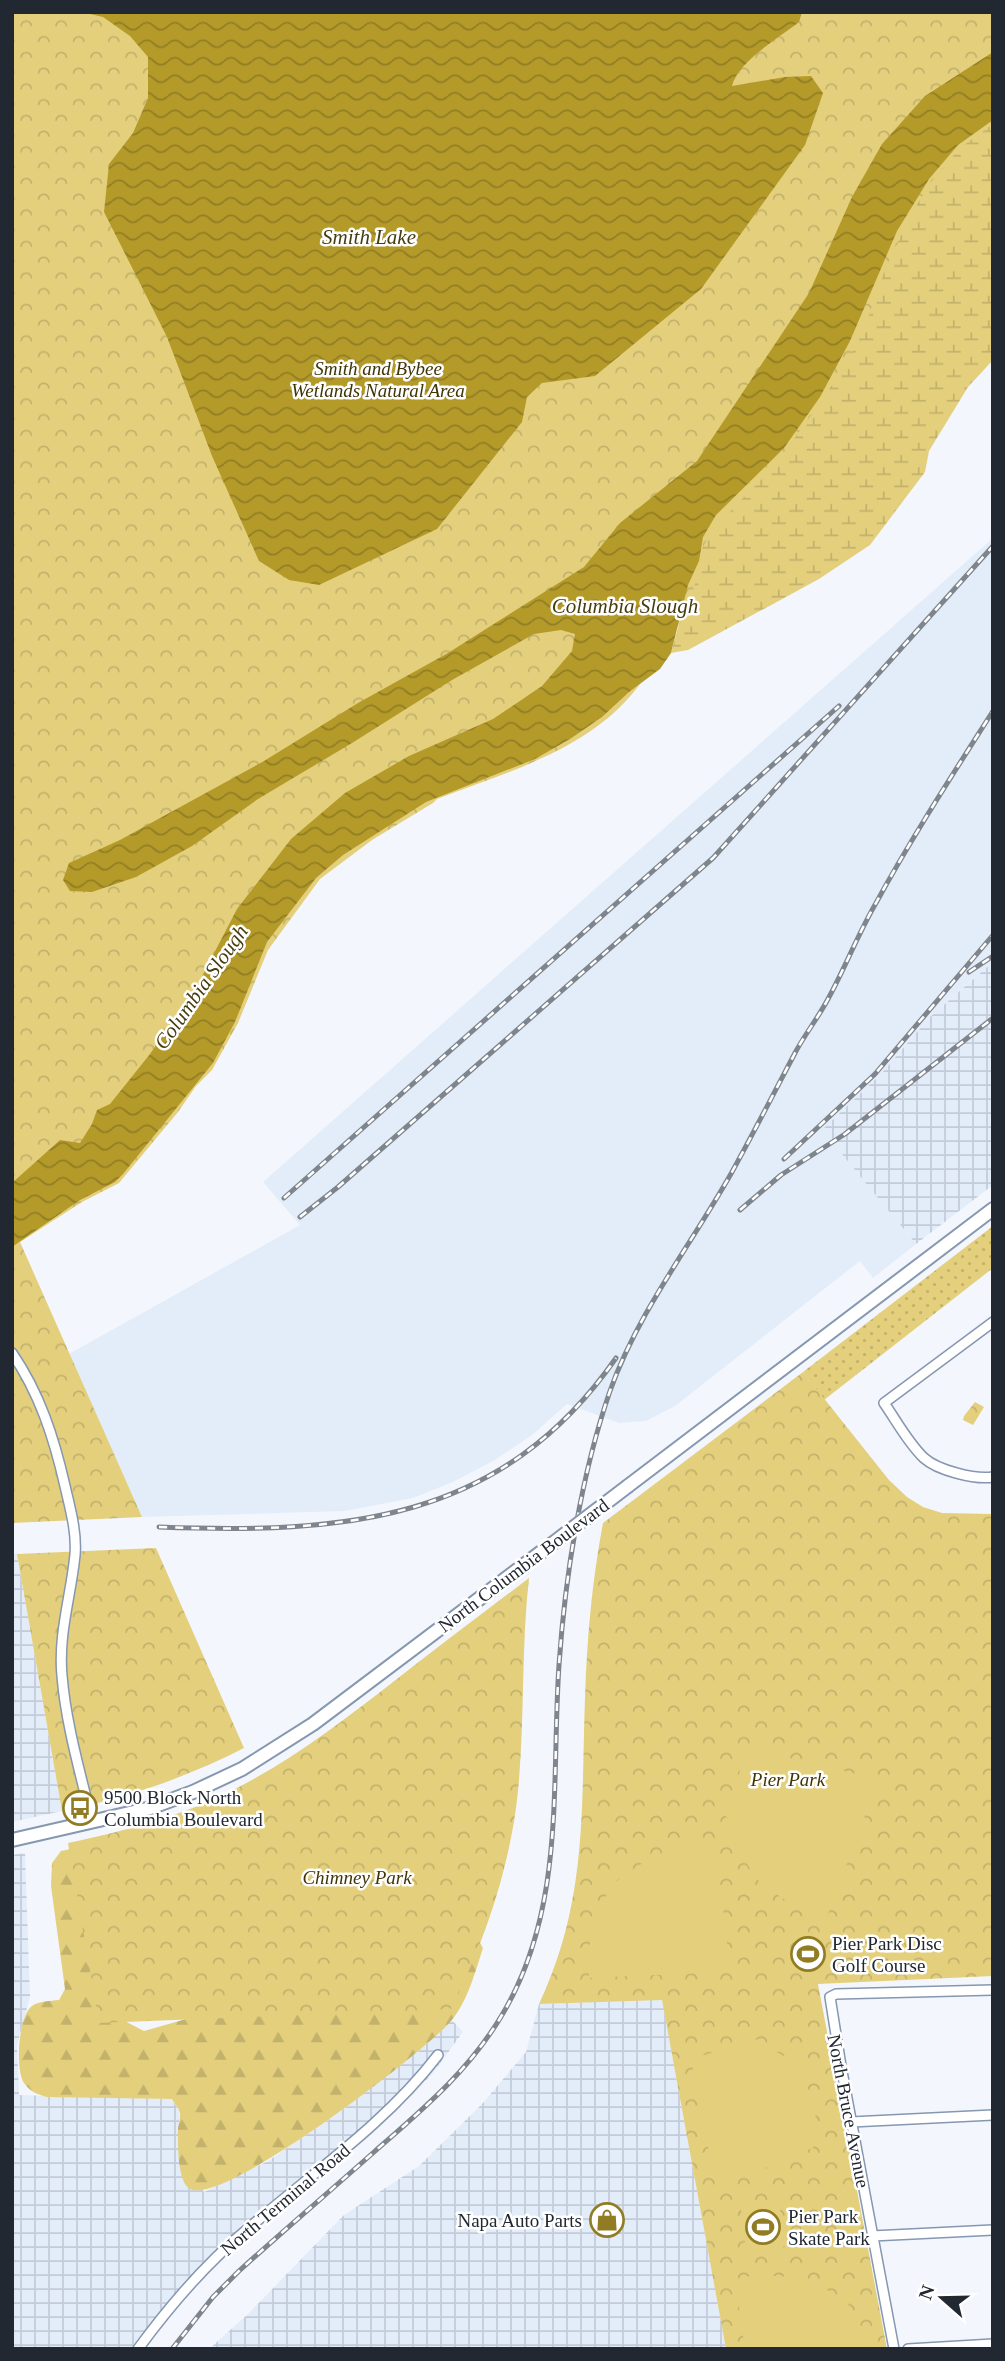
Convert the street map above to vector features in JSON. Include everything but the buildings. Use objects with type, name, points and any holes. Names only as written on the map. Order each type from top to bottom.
[{"type":"main road","name":"North Columbia Boulevard","points":[[12,1840],[139,1811],[184,1795],[242,1769],[271,1752],[313,1724],[993,1209]]},
{"type":"street","points":[[993,1322],[884,1403],[924,1459],[956,1472],[983,1478],[993,1477]]},
{"type":"street","points":[[12,1353],[33,1387],[55,1443],[74,1533],[75,1553],[61,1640],[62,1676],[65,1702],[92,1822]]},
{"type":"street","name":"North Bruce Avenue","points":[[894,2349],[830,2010],[830,1997],[836,1994],[993,1990]]},
{"type":"street","name":"North Terminal Road","points":[[138,2349],[175,2302],[221,2252],[395,2105],[438,2055]]},
{"type":"street","points":[[851,2122],[993,2115]]},
{"type":"street","points":[[872,2236],[993,2230]]},
{"type":"street","points":[[908,2349],[993,2344]]},
{"type":"shaded area","points":[[993,538],[993,962],[930,1017],[881,1074],[823,1130],[916,1244],[873,1278],[860,1261],[675,1406],[646,1421],[619,1423],[567,1404],[532,1435],[495,1460],[453,1482],[413,1498],[345,1511],[142,1517],[69,1354],[300,1225],[263,1182]]},
{"type":"shaded area","points":[[993,962],[993,1185],[916,1244],[822,1130],[881,1074],[930,1017]]},
{"type":"shaded area","points":[[12,1554],[17,1554],[62,1811],[12,1822]]},
{"type":"shaded area","points":[[25,1853],[30,1997],[17,2045],[19,2095],[172,2099],[180,2112],[178,2130],[204,2192],[268,2161],[338,2113],[421,2049],[452,2020],[463,2032],[433,2073],[400,2107],[221,2259],[171,2314],[145,2349],[12,2349],[12,1855]]},
{"type":"shaded area","points":[[662,1999],[726,2349],[209,2349],[247,2315],[344,2215],[419,2166],[482,2104],[526,2052],[539,2004]]},
{"type":"green space","name":"Smith and Bybee Wetlands Natural Area","points":[[12,12],[993,12],[993,124],[960,148],[930,183],[886,267],[863,331],[844,368],[778,462],[711,531],[702,549],[690,606],[637,688],[595,728],[571,743],[545,757],[437,799],[372,840],[320,879],[268,950],[238,1023],[212,1070],[196,1086],[178,1112],[119,1183],[82,1202],[20,1242],[142,1517],[12,1523]]},
{"type":"green space","points":[[993,120],[993,360],[968,387],[929,451],[925,472],[870,545],[819,579],[688,650],[671,653],[703,537],[929,179],[958,145]]},
{"type":"green space","points":[[993,1226],[993,1268],[824,1400],[803,1372]]},
{"type":"green space","name":"Pier Park","points":[[803,1372],[889,1480],[907,1497],[923,1507],[942,1513],[993,1514],[993,1976],[818,1984],[887,2349],[726,2349],[662,2000],[539,2004],[555,1966],[566,1928],[579,1854],[589,1632],[603,1523]]},
{"type":"green space","points":[[975,1402],[984,1407],[973,1425],[963,1420]]},
{"type":"green space","points":[[156,1548],[244,1748],[155,1786],[62,1811],[17,1554]]},
{"type":"green space","name":"Chimney Park","points":[[529,1578],[518,1791],[509,1847],[485,1931],[451,2009],[99,2023],[68,1843],[174,1815],[215,1799],[256,1778],[336,1725]]},
{"type":"green space","points":[[743,1747],[869,1777],[875,1789],[826,1919],[795,1907],[760,1883],[736,1848],[734,1827],[723,1812],[735,1803]]},
{"type":"green space","points":[[715,1839],[729,1961],[722,1972],[589,1978],[588,1954],[595,1920],[611,1885],[647,1860]]},
{"type":"green space","points":[[76,1848],[113,2015],[144,2031],[476,1936],[483,1948],[457,2013],[434,2038],[404,2063],[323,2123],[241,2175],[210,2188],[190,2189],[180,2171],[180,2115],[172,2099],[47,2097],[29,2089],[21,2076],[19,2043],[27,2012],[38,2003],[59,2000],[65,1989],[51,1886],[52,1863],[61,1851]]},
{"type":"green space","points":[[759,2039],[774,2051],[800,2064],[821,2135],[812,2149],[767,2156],[769,2167],[714,2177],[691,2059]]},
{"type":"green space","name":"Pier Park Skate Park","points":[[779,2202],[786,2246],[746,2250],[743,2245],[745,2242],[741,2208]]},
{"type":"green space","points":[[756,2275],[795,2277],[832,2292],[848,2304],[864,2331],[869,2349],[745,2349],[735,2279]]},
{"type":"water","name":"Smith Lake","points":[[82,12],[802,12],[799,22],[742,68],[732,86],[785,77],[811,76],[823,93],[805,145],[701,289],[595,376],[542,383],[527,397],[522,422],[437,529],[319,585],[289,580],[259,561],[212,456],[167,337],[104,212],[109,164],[133,133],[148,98],[148,57],[130,36],[103,17]]},
{"type":"water","name":"Columbia Slough","points":[[993,52],[993,120],[958,145],[929,179],[897,231],[850,341],[820,397],[784,448],[716,515],[703,537],[699,561],[688,585],[671,653],[660,669],[602,717],[570,739],[535,759],[426,802],[343,855],[316,878],[267,942],[235,1022],[213,1063],[123,1174],[115,1182],[80,1200],[12,1247],[12,1183],[60,1140],[80,1143],[97,1110],[110,1104],[150,1054],[196,988],[237,909],[291,839],[345,793],[409,756],[493,719],[542,686],[572,651],[575,634],[561,630],[534,634],[452,680],[258,799],[192,846],[136,877],[92,892],[70,891],[63,880],[69,863],[120,840],[264,761],[358,703],[448,653],[584,567],[620,523],[697,461],[809,293],[852,197],[882,144],[925,96]]},
{"type":"railway","points":[[300,1217],[338,1187],[713,858],[993,546]]},
{"type":"railway","points":[[284,1198],[839,706]]},
{"type":"railway","points":[[172,2349],[213,2297],[239,2271],[444,2089],[475,2054],[502,2015],[522,1974],[537,1932],[546,1889],[552,1844],[559,1665],[565,1597],[583,1491],[610,1391],[650,1306],[732,1172],[799,1046],[828,999],[890,878],[993,711]]},
{"type":"railway","points":[[784,1159],[875,1074],[993,935]]},
{"type":"railway","points":[[969,972],[993,956]]},
{"type":"railway","points":[[740,1210],[781,1175],[845,1134],[993,1018]]},
{"type":"railway","points":[[159,1527],[292,1527],[355,1520],[414,1507],[470,1486],[522,1455],[571,1413],[616,1358]]},
{"type":"place","name":"9500 Block North Columbia Boulevard","points":[[80,1808]]},
{"type":"place","name":"Pier Park Disc Golf Course","points":[[808,1954]]},
{"type":"place","name":"Napa Auto Parts","points":[[607,2220]]},
{"type":"place","name":"Pier Park Skate Park","points":[[763,2227]]}]
